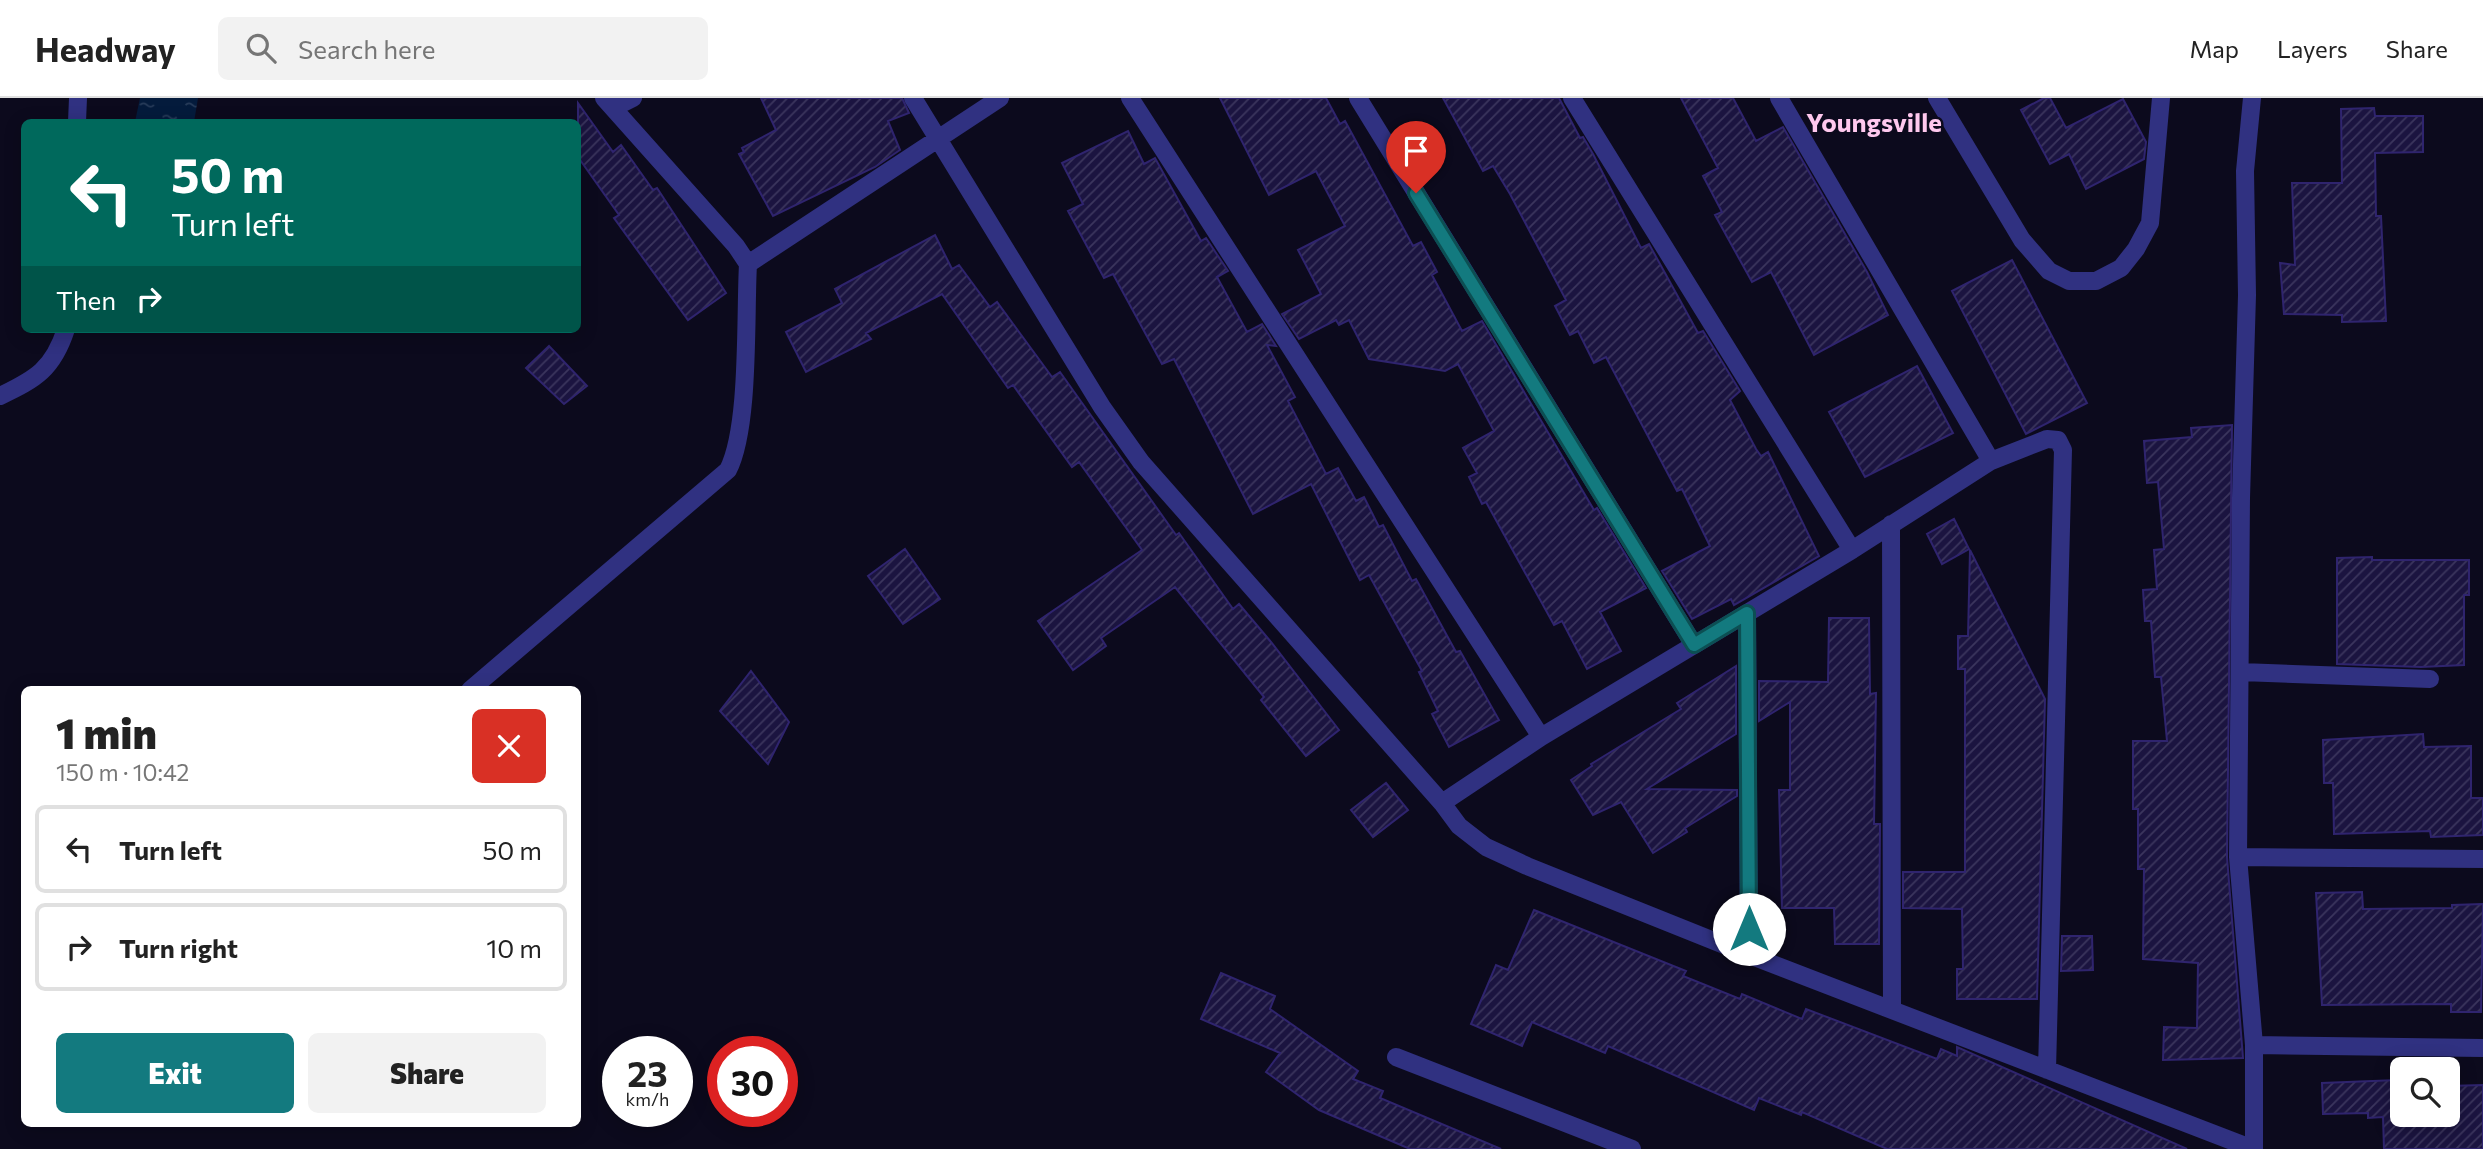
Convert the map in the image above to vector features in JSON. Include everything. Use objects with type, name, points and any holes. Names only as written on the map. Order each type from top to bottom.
[{"type":"street","points":[[77,119],[78,98]]},
{"type":"street","points":[[475,686],[728,470],[736,454],[741,420],[748,264],[736,246],[609,103],[633,98]]},
{"type":"street","points":[[913,98],[1102,407],[1141,461],[1442,803],[1459,826],[1486,847],[1749,955],[2253,1149],[2254,1045],[2238,857],[2241,498],[2247,295],[2245,172],[2252,98]]},
{"type":"street","points":[[748,264],[1000,98]]},
{"type":"street","points":[[1130,98],[1541,737]]},
{"type":"street","points":[[1358,98],[1694,645]]},
{"type":"street","points":[[1572,98],[1852,550]]},
{"type":"street","points":[[1779,98],[1991,461]]},
{"type":"street","points":[[1937,98],[2022,240],[2049,271],[2069,281],[2096,281],[2120,268],[2136,249],[2150,223],[2161,98]]},
{"type":"street","points":[[2148,98],[2160,117]]},
{"type":"street","points":[[0,396],[37,378],[61,344],[65,333]]},
{"type":"street","points":[[1442,803],[1541,737],[1852,550],[1991,461],[2046,439],[2058,440],[2063,450],[2047,1070]]},
{"type":"street","points":[[1891,524],[1892,1009]]},
{"type":"street","points":[[1747,613],[1749,955]]},
{"type":"street","points":[[2241,672],[2430,679]]},
{"type":"street","points":[[2238,857],[2483,859]]},
{"type":"street","points":[[2254,1045],[2483,1048]]},
{"type":"street","points":[[1396,1056],[1632,1149]]},
{"type":"water","points":[[140,98],[198,98],[194,119],[136,119]]},
{"type":"building","points":[[761,98],[902,98],[909,113],[888,121],[900,150],[875,167],[773,216],[739,154],[744,152],[742,148],[776,130]]},
{"type":"building","points":[[1220,98],[1326,98],[1340,124],[1345,121],[1413,246],[1421,242],[1437,272],[1432,275],[1462,331],[1482,321],[1594,510],[1597,508],[1646,588],[1600,612],[1621,651],[1587,669],[1562,621],[1554,625],[1486,502],[1482,504],[1469,477],[1477,473],[1463,448],[1494,431],[1458,364],[1445,371],[1369,359],[1349,320],[1339,325],[1336,320],[1299,339],[1282,314],[1321,294],[1298,250],[1345,226],[1316,171],[1269,195]]},
{"type":"building","points":[[1443,98],[1559,98],[1580,138],[1583,137],[1593,154],[1641,248],[1649,244],[1698,333],[1703,331],[1740,391],[1730,400],[1761,456],[1768,452],[1819,556],[1734,605],[1731,599],[1692,619],[1662,571],[1710,546],[1682,489],[1677,491],[1606,357],[1594,363],[1578,331],[1570,335],[1555,306],[1566,300],[1510,194],[1493,166],[1483,171]]},
{"type":"building","points":[[1681,98],[1733,98],[1756,141],[1783,127],[1867,272],[1888,315],[1814,355],[1771,272],[1752,282],[1715,215],[1722,212],[1703,176],[1718,168]]},
{"type":"building","points":[[2044,98],[2050,98],[2066,128],[2123,99],[2146,142],[2144,159],[2086,189],[2069,154],[2050,164],[2021,110]]},
{"type":"building","points":[[578,103],[613,152],[621,145],[653,190],[657,188],[726,293],[688,320],[614,218],[619,215],[581,161],[581,119],[578,119]]},
{"type":"building","points":[[2374,108],[2375,116],[2423,116],[2423,152],[2375,153],[2376,216],[2381,216],[2386,321],[2342,322],[2342,315],[2284,314],[2280,263],[2295,265],[2292,183],[2342,183],[2341,109]]},
{"type":"building","points":[[1128,131],[1144,164],[1155,158],[1201,241],[1206,238],[1228,271],[1217,277],[1247,332],[1262,324],[1276,346],[1267,345],[1295,397],[1288,401],[1326,474],[1338,468],[1356,501],[1364,497],[1379,527],[1383,525],[1412,581],[1416,579],[1456,652],[1460,651],[1499,720],[1449,747],[1432,714],[1438,711],[1419,672],[1422,671],[1369,575],[1360,580],[1311,484],[1253,514],[1174,359],[1162,364],[1113,274],[1104,278],[1068,211],[1083,204],[1062,163]]},
{"type":"building","points":[[935,235],[952,269],[959,265],[990,307],[997,302],[1052,377],[1060,372],[1176,535],[1179,533],[1233,609],[1239,604],[1339,730],[1306,756],[1261,700],[1264,697],[1175,587],[1101,638],[1106,646],[1073,670],[1038,621],[1142,550],[1079,462],[1072,467],[1013,385],[1008,388],[942,294],[866,333],[871,339],[806,372],[786,332],[842,303],[835,289]]},
{"type":"building","points":[[2012,260],[2087,403],[2026,434],[1952,291]]},
{"type":"building","points":[[549,346],[587,386],[564,404],[526,368]]},
{"type":"building","points":[[1917,366],[1953,433],[1865,477],[1829,412]]},
{"type":"building","points":[[2232,425],[2227,857],[2243,1058],[2163,1060],[2164,1027],[2197,1028],[2198,963],[2143,959],[2144,869],[2138,869],[2138,809],[2133,809],[2133,741],[2167,741],[2161,677],[2155,677],[2151,621],[2145,621],[2143,590],[2157,589],[2154,550],[2164,549],[2158,482],[2147,483],[2144,441],[2192,437],[2191,428]]},
{"type":"building","points":[[1954,519],[1969,549],[1942,564],[1927,534]]},
{"type":"building","points":[[905,549],[940,599],[903,624],[868,576]]},
{"type":"building","points":[[1970,550],[2045,699],[2037,999],[1957,999],[1957,969],[1963,969],[1962,909],[1903,908],[1903,872],[1965,872],[1965,669],[1958,669],[1958,636],[1968,636]]},
{"type":"building","points":[[2372,557],[2372,560],[2469,560],[2469,595],[2464,595],[2464,665],[2421,667],[2337,664],[2337,558]]},
{"type":"building","points":[[1829,618],[1869,618],[1870,694],[1876,693],[1874,824],[1880,824],[1879,944],[1835,944],[1834,908],[1782,908],[1779,790],[1790,790],[1790,702],[1759,721],[1759,681],[1828,682]]},
{"type":"building","points":[[1736,666],[1736,734],[1647,789],[1737,790],[1737,796],[1685,828],[1687,832],[1653,853],[1621,802],[1593,815],[1571,780],[1592,766],[1591,764],[1681,709],[1677,703]]},
{"type":"building","points":[[751,671],[789,722],[768,764],[720,711]]},
{"type":"building","points":[[2423,734],[2424,747],[2471,746],[2471,798],[2483,798],[2483,835],[2431,837],[2430,831],[2334,834],[2333,783],[2324,783],[2323,740]]},
{"type":"building","points":[[1386,783],[1408,810],[1373,837],[1351,810]]},
{"type":"building","points":[[2362,892],[2363,909],[2452,908],[2452,905],[2483,904],[2481,1012],[2451,1012],[2451,1004],[2322,1005],[2316,893]]},
{"type":"building","points":[[1534,910],[1686,971],[1683,976],[1740,999],[1742,994],[1802,1019],[1806,1009],[1937,1059],[1941,1049],[1957,1056],[1957,1047],[2187,1149],[1887,1149],[1802,1112],[1801,1115],[1759,1098],[1754,1110],[1608,1046],[1605,1053],[1532,1022],[1522,1046],[1471,1024],[1496,965],[1508,970]]},
{"type":"building","points":[[2062,936],[2092,936],[2093,970],[2061,971]]},
{"type":"building","points":[[1221,973],[1275,996],[1270,1009],[1358,1071],[1353,1079],[1383,1091],[1380,1098],[1501,1149],[1410,1149],[1319,1110],[1266,1072],[1280,1053],[1201,1019]]},
{"type":"building","points":[[2390,1080],[2390,1127],[2460,1127],[2460,1086],[2483,1085],[2483,1149],[2384,1149],[2383,1117],[2368,1118],[2368,1113],[2323,1114],[2322,1083]]},
{"type":"district","name":"Youngsville","points":[[1874,123]]},
{"type":"route","points":[[1416,193],[1694,645],[1747,613],[1749,929]]}]
